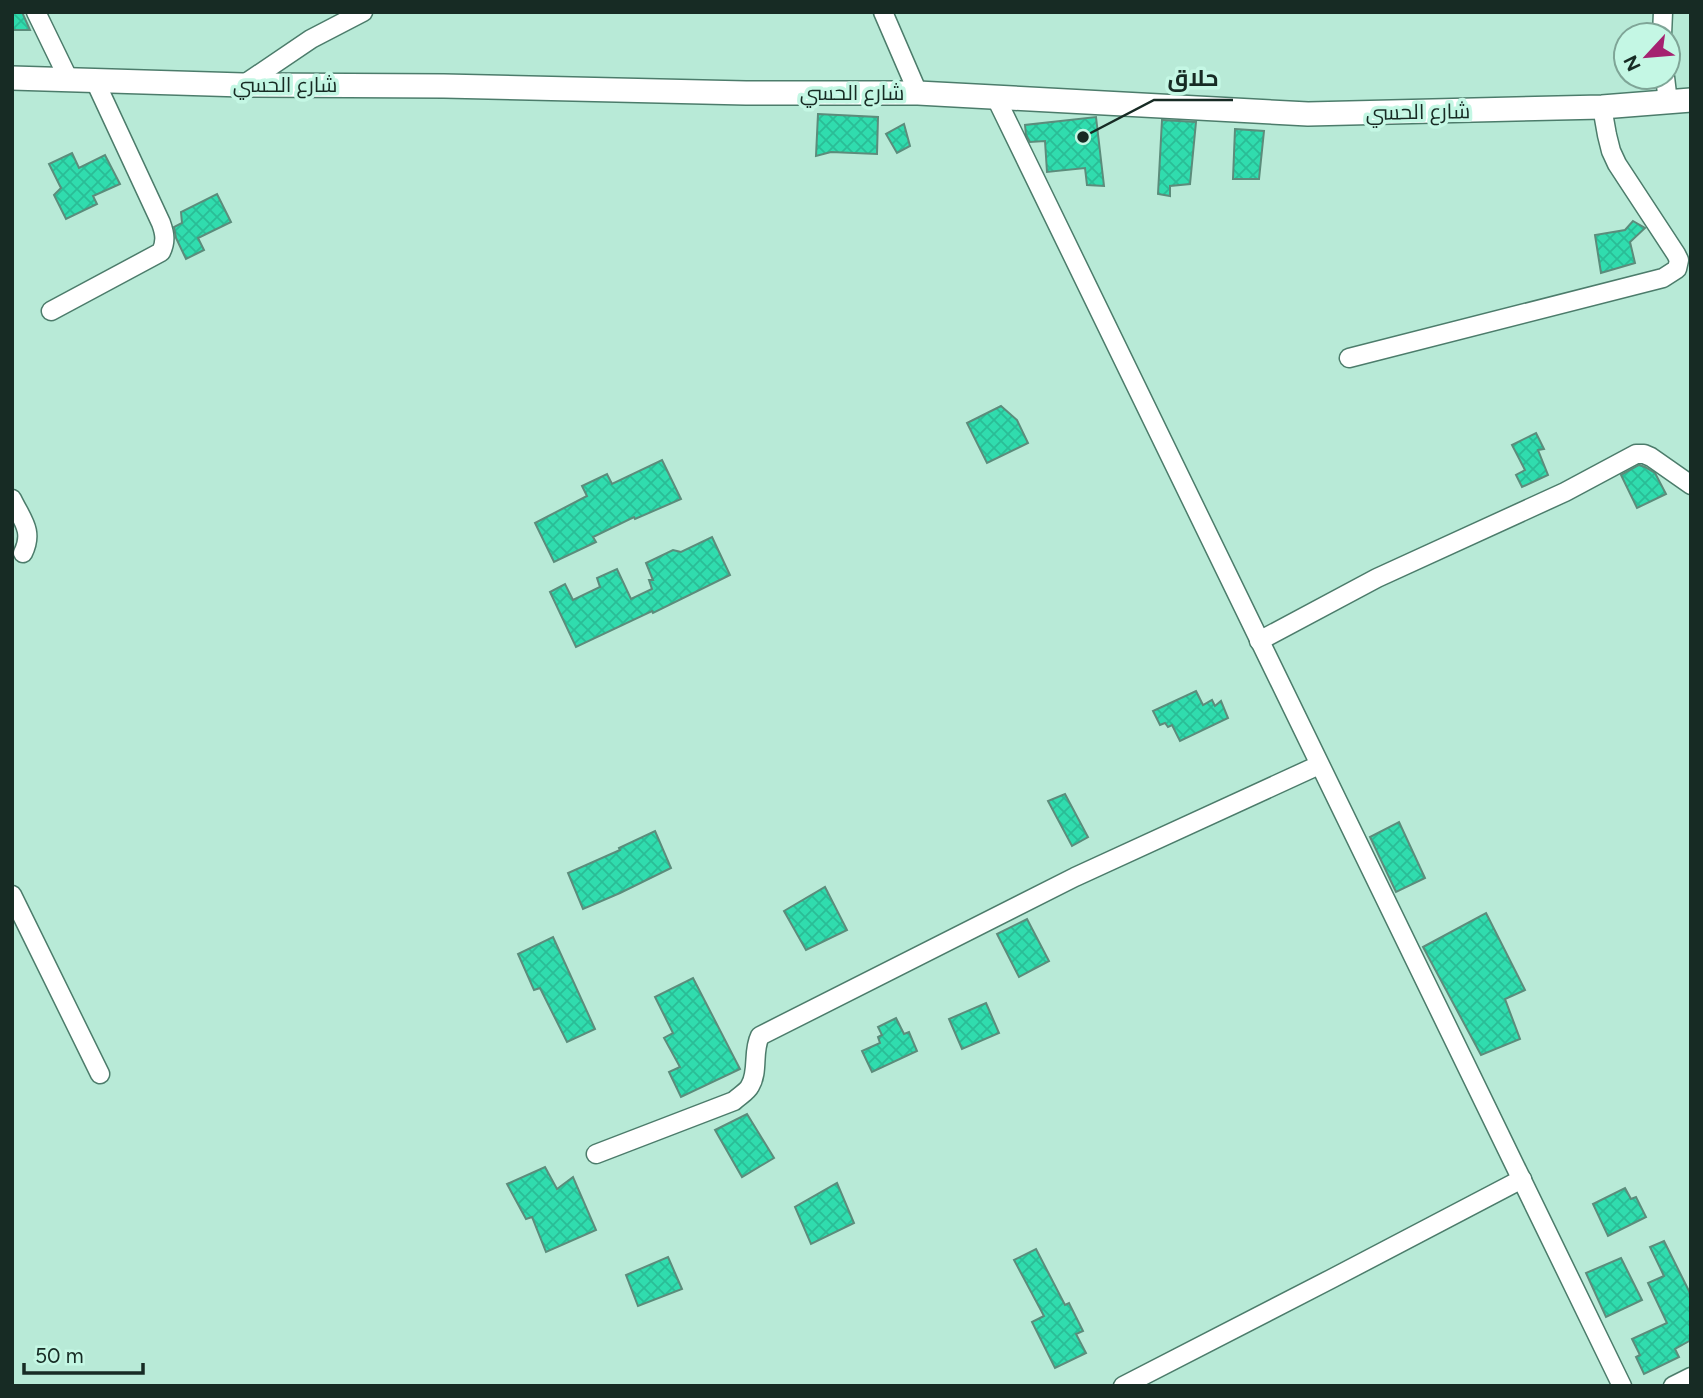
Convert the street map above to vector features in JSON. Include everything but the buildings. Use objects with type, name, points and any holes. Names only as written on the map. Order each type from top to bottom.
[{"type":"street","points":[[36,12],[69,80]]},
{"type":"street","points":[[243,85],[312,40],[363,12]]},
{"type":"street","points":[[883,12],[918,93]]},
{"type":"street","name":"شارع الحسي","points":[[12,78],[243,85],[918,93],[1308,114],[1602,107],[1691,100]]},
{"type":"street","points":[[51,310],[161,252],[165,244],[161,223],[95,81]]},
{"type":"street","points":[[1667,91],[1668,102]]},
{"type":"street","points":[[996,99],[1622,1386]]},
{"type":"street","points":[[1349,358],[1663,278],[1673,273],[1679,265],[1676,254],[1617,164],[1611,152],[1602,107]]},
{"type":"street","points":[[1259,641],[1377,578],[1565,492],[1636,454],[1651,457],[1691,485]]},
{"type":"street","points":[[12,499],[28,533],[23,553]]},
{"type":"street","points":[[596,1154],[734,1101],[750,1088],[760,1036],[1075,877],[1319,765]]},
{"type":"street","points":[[12,895],[100,1074]]},
{"type":"street","points":[[1123,1386],[1522,1179]]},
{"type":"street","points":[[1673,1386],[1691,1377]]},
{"type":"place","name":"حلاق","points":[[1083,137]]}]
